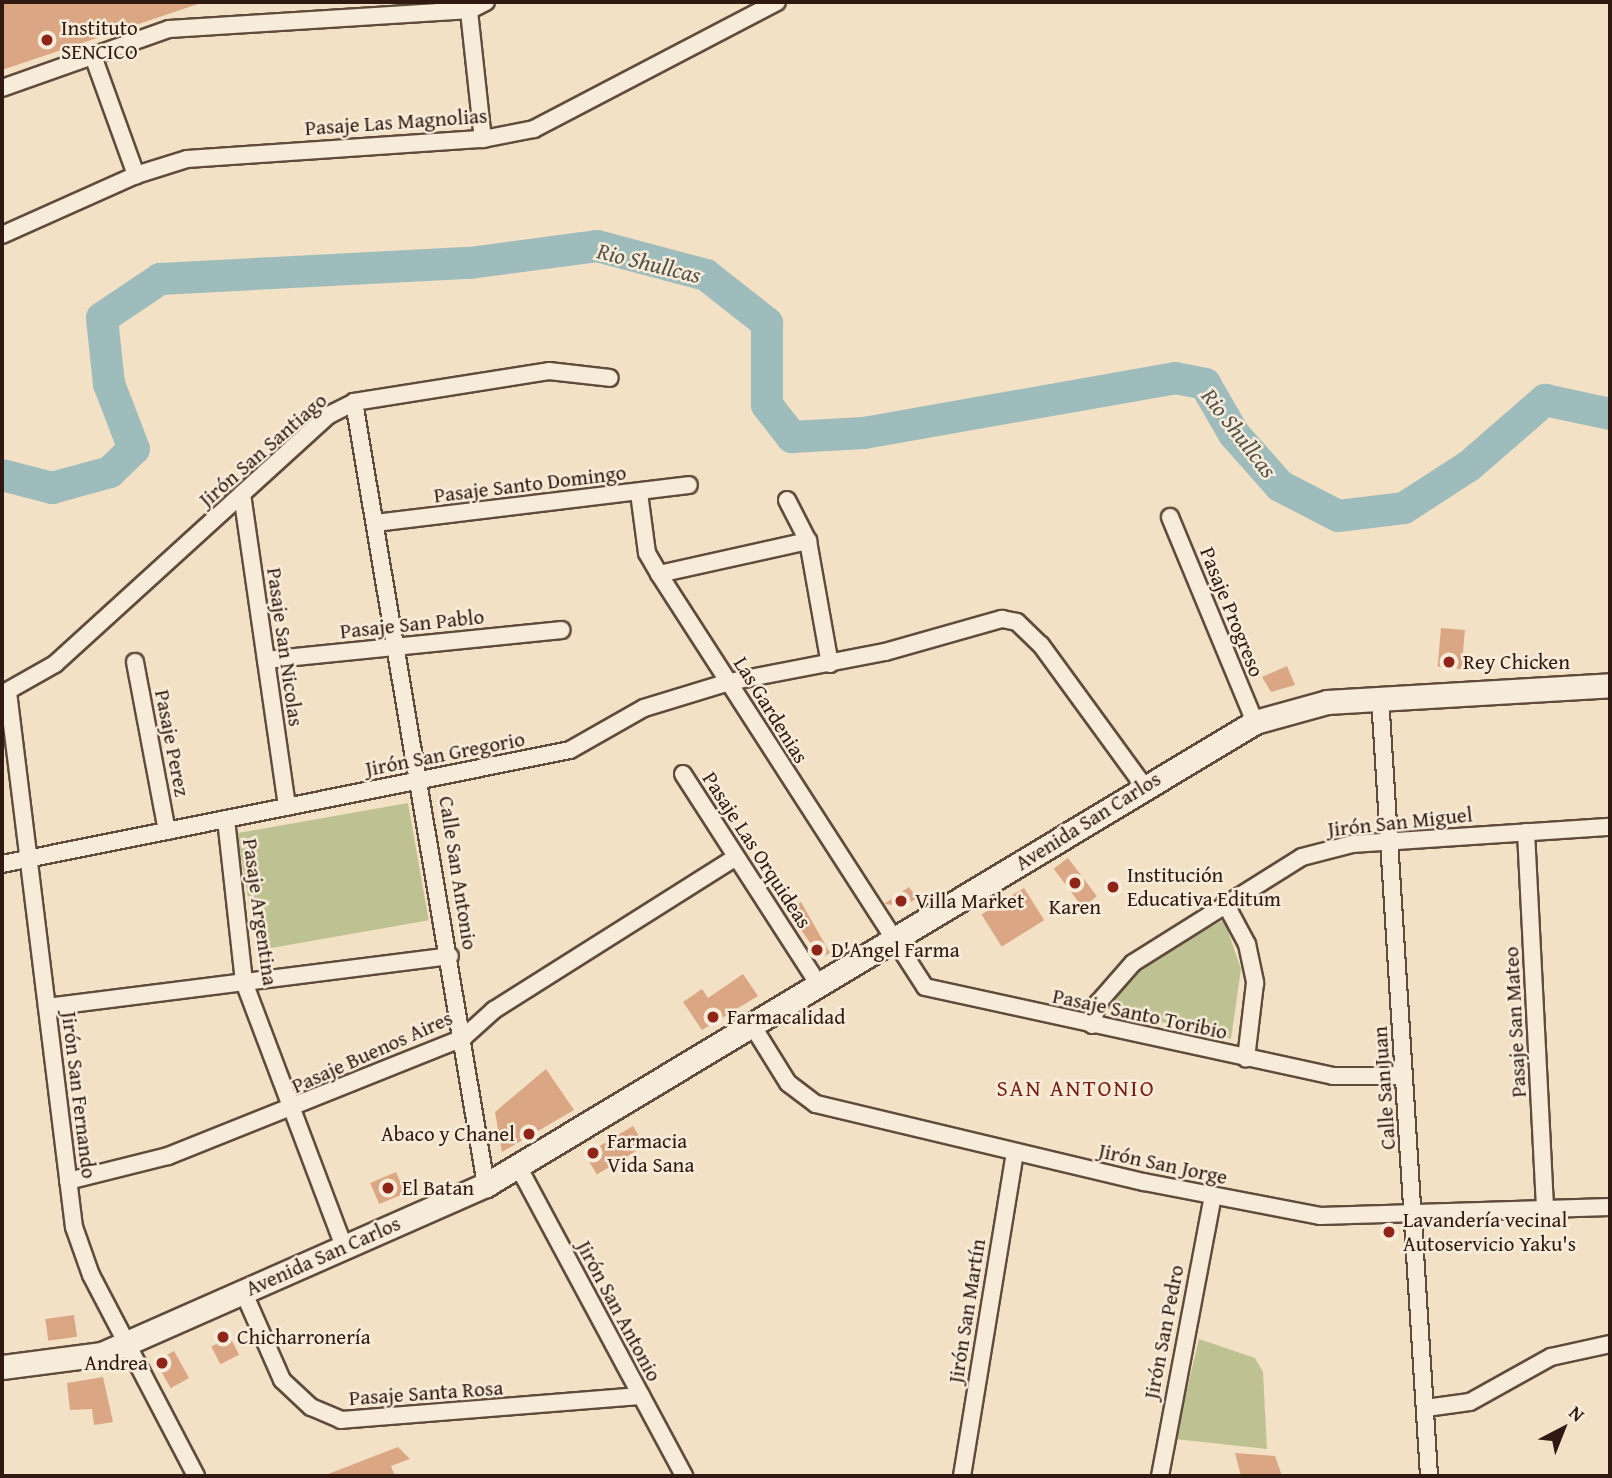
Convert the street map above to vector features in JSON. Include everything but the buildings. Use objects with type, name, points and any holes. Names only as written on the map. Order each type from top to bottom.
[{"type":"main road","name":"Avenida San Carlos","points":[[2,1367],[75,1362],[125,1344],[486,1185],[892,941],[1143,785],[1255,722],[1297,706],[1380,697],[1610,685]]},
{"type":"street","points":[[257,2],[260,19]]},
{"type":"street","points":[[2,88],[169,29],[260,19],[469,6],[486,2]]},
{"type":"street","name":"Pasaje Las Magnolias","points":[[2,235],[136,175],[218,154],[483,139],[534,129],[776,2]]},
{"type":"street","points":[[469,6],[483,139]]},
{"type":"street","points":[[93,55],[136,175]]},
{"type":"street","name":"Jirón San Santiago","points":[[5,693],[55,664],[330,415],[354,402],[549,371],[610,378]]},
{"type":"street","name":"Calle San Antonio","points":[[354,402],[422,780],[486,1185]]},
{"type":"street","name":"Pasaje Santo Domingo","points":[[375,523],[689,485]]},
{"type":"street","name":"Las Gardenias","points":[[639,493],[647,553],[892,941]]},
{"type":"street","name":"Pasaje San Nicolas","points":[[242,494],[286,807]]},
{"type":"street","points":[[787,500],[808,541],[830,664]]},
{"type":"street","name":"Pasaje Progreso","points":[[1170,517],[1255,722]]},
{"type":"street","points":[[659,574],[808,541]]},
{"type":"street","name":"Jirón San Gregorio","points":[[2,864],[570,750],[644,708],[729,681],[885,652],[1002,619],[1030,632],[1054,669],[1143,785]]},
{"type":"street","name":"Pasaje San Pablo","points":[[266,660],[561,630]]},
{"type":"street","name":"Pasaje Perez","points":[[135,662],[167,831]]},
{"type":"street","name":"Jirón San Fernando","points":[[5,693],[29,858],[68,1181],[78,1239],[125,1344],[195,1476]]},
{"type":"street","name":"Calle San Juan","points":[[1380,697],[1429,1476]]},
{"type":"street","name":"Pasaje Las Orquideas","points":[[683,774],[818,985]]},
{"type":"street","name":"Pasaje Argentina","points":[[226,819],[244,982],[344,1246]]},
{"type":"street","name":"Jirón San Miguel","points":[[1092,1025],[1098,1003],[1125,971],[1224,903],[1302,857],[1389,841],[1610,827]]},
{"type":"street","name":"Pasaje San Mateo","points":[[1526,832],[1545,1210]]},
{"type":"street","name":"Pasaje Buenos Aires","points":[[68,1181],[168,1156],[292,1110],[463,1038],[494,1010],[736,857]]},
{"type":"street","points":[[1224,903],[1247,944],[1255,983],[1246,1058]]},
{"type":"street","name":"Pasaje Santo Toribio","points":[[892,941],[925,987],[1333,1076],[1404,1076]]},
{"type":"street","points":[[47,1007],[450,956]]},
{"type":"street","name":"Jirón San Jorge","points":[[752,1025],[788,1083],[816,1104],[1213,1196],[1320,1216],[1413,1217],[1610,1207]]},
{"type":"street","name":"Jirón San Martín","points":[[962,1476],[1014,1152]]},
{"type":"street","name":"Jirón San Antonio","points":[[518,1166],[684,1476]]},
{"type":"street","name":"Jirón San Pedro","points":[[1160,1476],[1213,1196]]},
{"type":"street","name":"Pasaje Santa Rosa","points":[[243,1291],[282,1380],[311,1407],[341,1420],[641,1396]]},
{"type":"street","points":[[1426,1408],[1470,1402],[1551,1357],[1610,1344]]},
{"type":"green space","points":[[408,803],[429,920],[257,950],[237,833]]},
{"type":"green space","points":[[1224,920],[1241,969],[1231,1039],[1100,1007],[1156,956]]},
{"type":"green space","points":[[1199,1339],[1255,1358],[1263,1372],[1267,1449],[1175,1439]]},
{"type":"waterway","name":"Rio Shullcas","points":[[2,475],[52,488],[110,472],[134,449],[109,384],[102,318],[160,279],[470,263],[597,246],[706,275],[767,323],[767,405],[792,437],[864,433],[1175,378],[1205,384],[1234,434],[1280,486],[1338,516],[1404,508],[1469,466],[1545,400],[1610,414]]},
{"type":"place","name":"Instituto SENCICO","points":[[47,40]]},
{"type":"place","name":"Rey Chicken","points":[[1449,662]]},
{"type":"place","name":"Karen","points":[[1075,883]]},
{"type":"place","name":"Institución Educativa Editum","points":[[1113,887]]},
{"type":"place","name":"Villa Market","points":[[901,901]]},
{"type":"place","name":"D'Angel Farma","points":[[817,950]]},
{"type":"place","name":"Farmacalidad","points":[[713,1017]]},
{"type":"place","name":"Abaco y Chanel","points":[[529,1134]]},
{"type":"place","name":"Farmacia Vida Sana","points":[[593,1153]]},
{"type":"place","name":"El Batan","points":[[388,1188]]},
{"type":"place","name":"Lavandería vecinal Autoservicio Yaku's","points":[[1389,1232]]},
{"type":"place","name":"Chicharronería","points":[[223,1337]]},
{"type":"place","name":"Andrea","points":[[162,1363]]},
{"type":"district","name":"SAN ANTONIO","points":[[1076,1088]]}]
